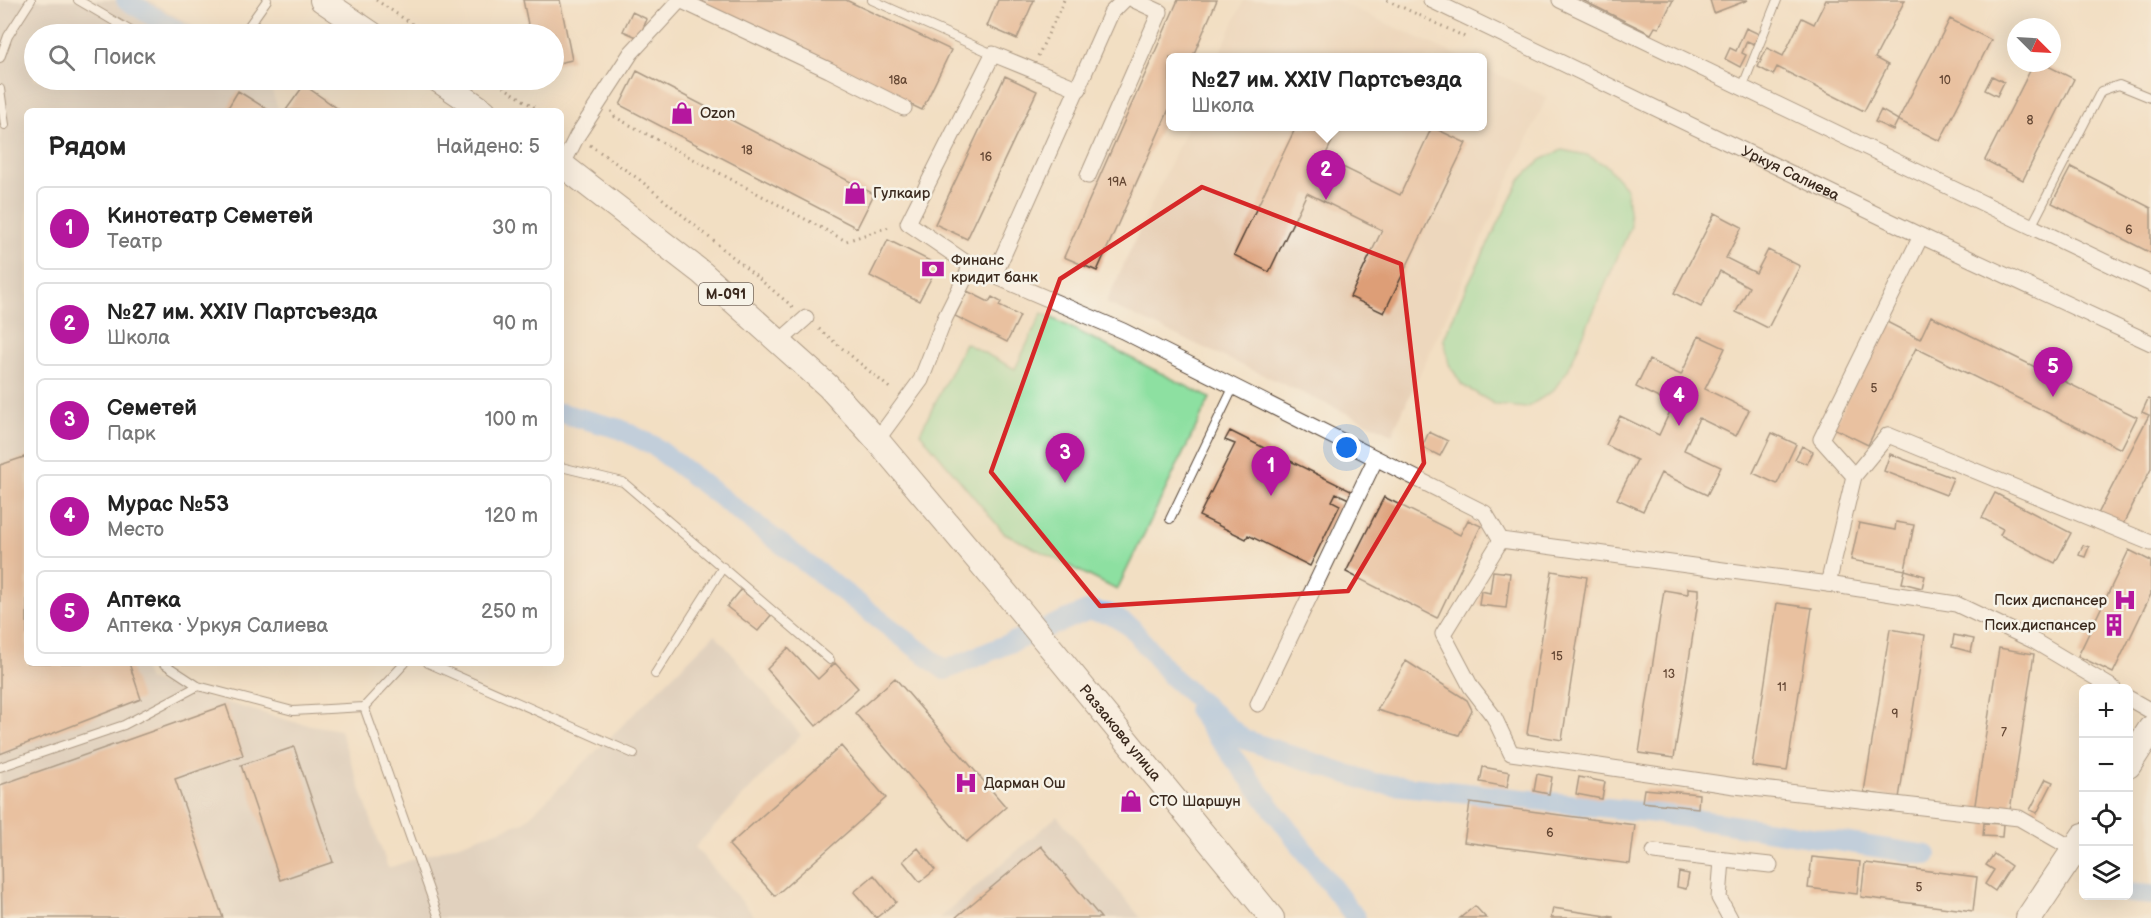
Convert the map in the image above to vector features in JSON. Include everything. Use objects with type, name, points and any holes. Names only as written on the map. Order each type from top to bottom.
[{"type":"highway","points":[[2133,757],[2151,729]]},
{"type":"highway","points":[[2030,918],[2079,843]]},
{"type":"main road","points":[[322,0],[357,24]]},
{"type":"main road","points":[[451,90],[471,105]]},
{"type":"main road","name":"М-091","points":[[564,168],[702,273],[828,386],[877,440]]},
{"type":"main road","name":"Раззакова улица","points":[[877,440],[1019,609],[1272,918]]},
{"type":"street","points":[[564,160],[577,136],[631,53],[680,0],[904,108]]},
{"type":"street","points":[[994,276],[1111,13],[1124,0]]},
{"type":"street","points":[[1088,176],[1160,12],[1134,0]]},
{"type":"street","name":"Уркуя Салиева","points":[[1431,0],[1921,236],[2151,343]]},
{"type":"street","points":[[1560,0],[2151,284]]},
{"type":"street","points":[[1078,89],[993,54],[909,223],[971,266],[1123,331],[1375,460],[1485,513],[1502,540]]},
{"type":"street","points":[[1854,476],[1821,439],[1921,236]]},
{"type":"street","points":[[877,440],[921,380],[945,318],[971,266]]},
{"type":"street","points":[[780,341],[806,318]]},
{"type":"street","points":[[1828,584],[1854,476],[1888,435],[2151,543]]},
{"type":"street","points":[[1258,704],[1375,460]]},
{"type":"street","points":[[1502,540],[1828,584],[1956,604],[2034,641],[2106,684]]},
{"type":"street","points":[[1502,540],[1443,634],[1471,687],[1494,717],[1511,753],[1735,786],[2019,818],[2079,843]]},
{"type":"street","points":[[2133,701],[2151,711]]},
{"type":"street","points":[[1654,852],[1770,865]]},
{"type":"street","points":[[1722,860],[1719,898],[1730,918]]},
{"type":"lane","points":[[0,58],[8,36],[31,0]]},
{"type":"lane","points":[[78,0],[119,24]]},
{"type":"lane","points":[[250,24],[267,0]]},
{"type":"lane","points":[[872,0],[993,54]]},
{"type":"lane","points":[[1741,88],[1777,0]]},
{"type":"lane","points":[[2031,227],[2101,91],[2119,85],[2151,98]]},
{"type":"lane","points":[[0,89],[5,125]]},
{"type":"lane","points":[[1170,519],[1234,386]]},
{"type":"lane","points":[[564,468],[623,482],[830,660]]},
{"type":"lane","points":[[655,674],[723,567]]},
{"type":"lane","points":[[168,666],[198,686],[293,711],[364,707],[402,666]]},
{"type":"lane","points":[[435,666],[634,754]]},
{"type":"lane","points":[[0,767],[124,725],[198,686]]},
{"type":"lane","points":[[364,707],[439,918]]},
{"type":"path","points":[[376,0],[412,24]]},
{"type":"path","points":[[1031,70],[1064,0]]},
{"type":"path","points":[[508,90],[535,108]]},
{"type":"path","points":[[615,117],[846,241],[909,223]]},
{"type":"path","points":[[577,136],[640,180],[907,402]]},
{"type":"highlighted area","points":[[1202,187],[1401,264],[1424,463],[1348,591],[1100,606],[991,472],[1060,279]]},
{"type":"shaded area","points":[[0,0],[149,0],[189,24],[24,24],[24,90],[272,90],[278,108],[24,108],[24,666],[142,666],[148,680],[294,722],[340,730],[388,868],[524,822],[715,634],[801,735],[695,847],[756,918],[0,918]]},
{"type":"shaded area","points":[[1244,0],[1335,0],[1452,53],[1220,53]]},
{"type":"shaded area","points":[[1487,69],[1547,97],[1392,434],[1106,303],[1185,131],[1487,131]]},
{"type":"shaded area","points":[[1057,816],[1141,918],[940,918]]},
{"type":"green space","points":[[1562,150],[1587,155],[1607,166],[1626,188],[1631,226],[1568,370],[1553,391],[1526,408],[1496,405],[1462,385],[1449,364],[1444,339],[1462,296],[1520,180],[1541,160]]},
{"type":"green space","points":[[1042,313],[1210,398],[1117,590],[1004,533],[920,433],[965,343],[1015,369]]},
{"type":"building","points":[[523,0],[560,0],[572,60],[564,62],[564,24],[528,24]]},
{"type":"building","points":[[693,0],[846,0],[951,50],[922,110]]},
{"type":"building","points":[[998,0],[1034,0],[1017,39],[987,26]]},
{"type":"building","points":[[1178,0],[1217,0],[1194,53],[1166,53],[1166,116],[1097,271],[1064,257]]},
{"type":"building","points":[[1582,0],[1673,0],[1659,28],[1655,27],[1651,34]]},
{"type":"building","points":[[1710,0],[1748,0],[1714,13]]},
{"type":"building","points":[[1826,0],[1905,0],[1875,58],[1888,65],[1864,111],[1777,67],[1773,75],[1758,67],[1767,48],[1783,56],[1802,18],[1814,24]]},
{"type":"building","points":[[632,12],[647,19],[639,38],[623,31]]},
{"type":"building","points":[[1950,19],[1991,40],[1940,141],[1898,120]]},
{"type":"building","points":[[1746,28],[1759,34],[1754,44],[1747,41],[1742,53],[1746,55],[1740,67],[1725,59],[1730,48],[1736,51]]},
{"type":"building","points":[[637,71],[874,194],[857,228],[620,105]]},
{"type":"building","points":[[2029,72],[2060,72],[2074,79],[2023,180],[1985,160]]},
{"type":"building","points":[[1005,76],[1037,91],[967,239],[935,224]]},
{"type":"building","points":[[1992,76],[2004,82],[1997,96],[1985,90]]},
{"type":"building","points":[[300,90],[311,90],[337,108],[287,108]]},
{"type":"building","points":[[238,91],[265,108],[228,108]]},
{"type":"building","points":[[1881,110],[1898,120],[1893,130],[1875,122]]},
{"type":"building","points":[[1294,131],[1337,131],[1324,158],[1400,195],[1430,131],[1440,131],[1466,143],[1384,313],[1350,297],[1382,230],[1307,193],[1269,272],[1234,255]]},
{"type":"building","points":[[2071,167],[2151,208],[2151,253],[2052,203]]},
{"type":"building","points":[[1715,213],[1742,227],[1726,258],[1756,273],[1768,250],[1800,266],[1768,328],[1736,312],[1749,287],[1720,271],[1701,307],[1674,293]]},
{"type":"building","points":[[888,240],[938,265],[919,301],[870,276]]},
{"type":"building","points":[[967,291],[989,302],[992,297],[1001,302],[999,306],[1020,316],[1007,342],[955,316]]},
{"type":"building","points":[[1931,316],[2137,417],[2121,449],[1916,348],[1868,445],[1833,428],[1885,321],[1920,339]]},
{"type":"building","points":[[1699,336],[1725,348],[1705,389],[1749,410],[1736,436],[1699,418],[1684,450],[1721,467],[1707,495],[1661,473],[1643,511],[1617,499],[1637,460],[1606,445],[1620,416],[1659,435],[1673,405],[1636,387],[1649,360],[1681,375]]},
{"type":"building","points":[[2148,399],[2151,400],[2151,469],[2122,526],[2098,514],[2149,415],[2142,412]]},
{"type":"building","points":[[1230,431],[1355,493],[1351,500],[1336,493],[1332,501],[1340,505],[1310,566],[1248,535],[1246,539],[1199,516],[1235,444],[1225,440]]},
{"type":"building","points":[[1429,432],[1448,441],[1440,456],[1422,447]]},
{"type":"building","points":[[1772,433],[1796,444],[1777,484],[1753,473]]},
{"type":"building","points":[[1802,446],[1813,452],[1807,464],[1795,459]]},
{"type":"building","points":[[1890,454],[1953,478],[1946,495],[1884,471]]},
{"type":"building","points":[[24,457],[24,666],[130,666],[141,699],[0,754],[0,465]]},
{"type":"building","points":[[1995,493],[2071,533],[2055,563],[2000,535],[2003,529],[1982,518]]},
{"type":"building","points":[[1384,497],[1460,535],[1468,520],[1481,526],[1437,618],[1346,572]]},
{"type":"building","points":[[1896,522],[1914,525],[1905,570],[1851,560],[1859,523],[1895,530]]},
{"type":"building","points":[[2083,545],[2089,547],[2085,557],[2079,555]]},
{"type":"building","name":"Псих.диспансер","points":[[2129,550],[2151,561],[2151,594],[2113,673],[2078,656]]},
{"type":"building","points":[[1905,570],[1925,576],[1922,588],[1902,583]]},
{"type":"building","points":[[1493,571],[1510,573],[1506,608],[1479,605],[1481,591],[1490,593]]},
{"type":"building","points":[[1552,571],[1587,577],[1562,740],[1527,734]]},
{"type":"building","points":[[1688,588],[1699,589],[1699,595],[1674,758],[1639,753],[1664,590],[1688,594]]},
{"type":"building","points":[[741,590],[772,614],[758,631],[727,607]]},
{"type":"building","points":[[1777,603],[1812,608],[1787,771],[1752,766]]},
{"type":"building","points":[[1890,629],[1925,635],[1899,798],[1864,792]]},
{"type":"building","points":[[1954,635],[1974,639],[1971,652],[1952,647]]},
{"type":"building","points":[[788,648],[818,679],[835,663],[858,688],[816,726],[767,669]]},
{"type":"building","points":[[1999,648],[2034,654],[2009,817],[1974,811]]},
{"type":"building","points":[[1406,661],[1467,700],[1472,710],[1459,735],[1377,710]]},
{"type":"building","points":[[895,678],[1006,807],[966,842],[855,713]]},
{"type":"building","points":[[226,705],[243,755],[175,779],[223,918],[2,918],[0,785]]},
{"type":"building","points":[[841,746],[886,798],[775,896],[729,845]]},
{"type":"building","points":[[294,747],[333,862],[280,880],[241,765]]},
{"type":"building","points":[[1483,767],[1510,772],[1507,787],[1480,782]]},
{"type":"building","points":[[1537,774],[1552,777],[1549,794],[1534,791]]},
{"type":"building","points":[[1579,777],[1605,782],[1602,799],[1576,794]]},
{"type":"building","points":[[2046,779],[2053,782],[2037,813],[2030,810]]},
{"type":"building","points":[[1644,789],[1699,794],[1698,808],[1642,802]]},
{"type":"building","points":[[1470,803],[1635,825],[1630,864],[1464,842]]},
{"type":"building","points":[[1984,823],[2003,824],[2002,837],[1983,836]]},
{"type":"building","points":[[1041,846],[1101,918],[955,918]]},
{"type":"building","points":[[918,848],[935,870],[920,882],[903,861]]},
{"type":"building","points":[[1994,854],[2011,866],[1995,891],[1985,884],[1994,870],[1986,865]]},
{"type":"building","points":[[1812,857],[1860,862],[1857,894],[1808,888]]},
{"type":"building","points":[[1865,863],[1977,877],[1973,911],[1861,897]]},
{"type":"building","points":[[1679,872],[1689,874],[1686,889],[1677,887]]},
{"type":"building","points":[[874,875],[896,902],[876,918],[854,892]]},
{"type":"building","points":[[1475,906],[1486,918],[1460,918]]},
{"type":"building","points":[[1553,908],[1613,917],[1613,918],[1551,918]]},
{"type":"waterway","points":[[126,0],[166,24]]},
{"type":"waterway","points":[[564,414],[620,429],[654,446],[945,670],[1087,611],[1109,614],[1131,627],[1172,677],[1243,739],[1374,783],[1655,813],[1927,855]]},
{"type":"waterway","points":[[1197,710],[1356,918]]},
{"type":"waterway","points":[[2133,893],[2151,895]]},
{"type":"place","name":"Ozon","points":[[682,113]]},
{"type":"place","name":"Гулкаир","points":[[855,193]]},
{"type":"place","name":"№27 им. XXIV Партсъезда","points":[[1326,200]]},
{"type":"place","name":"Финанс кридит банк","points":[[933,269]]},
{"type":"place","name":"Аптека","points":[[2053,397]]},
{"type":"place","name":"Мурас №53","points":[[1679,426]]},
{"type":"place","name":"Семетей","points":[[1065,483]]},
{"type":"place","name":"Кинотеатр Семетей","points":[[1271,496]]},
{"type":"place","name":"Псих диспансер","points":[[2125,600]]},
{"type":"place","name":"Псих.диспансер","points":[[2114,625]]},
{"type":"place","name":"Дарман Ош","points":[[966,783]]},
{"type":"place","name":"СТО Шаршун","points":[[1131,801]]}]
